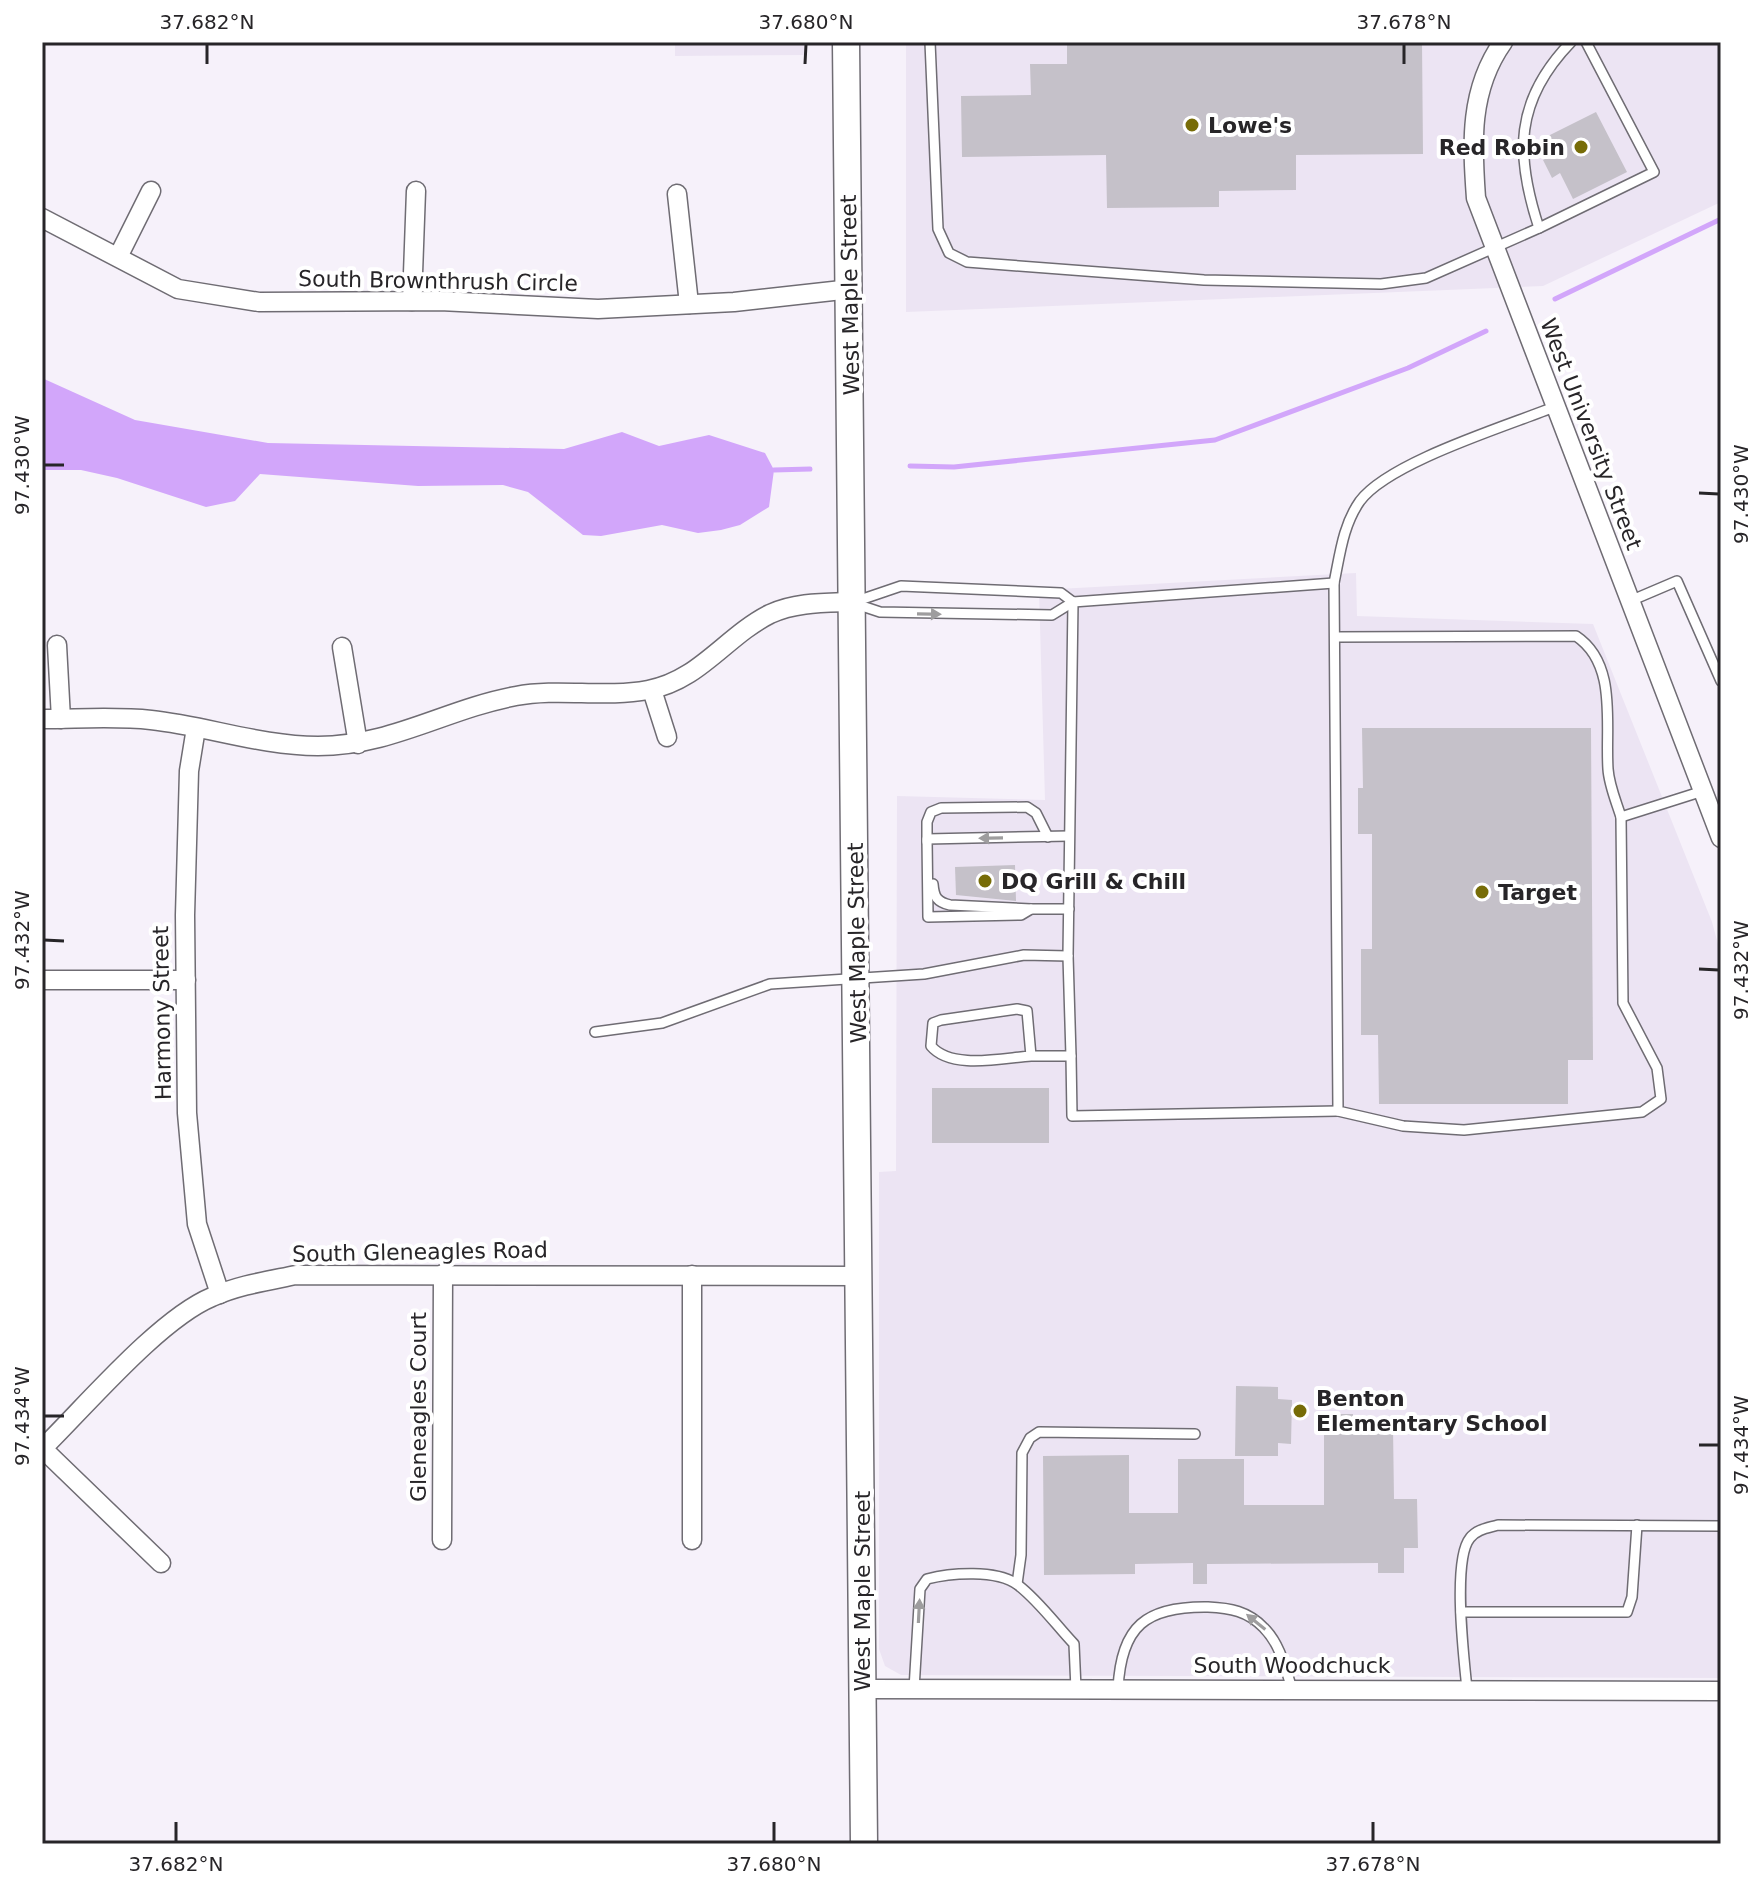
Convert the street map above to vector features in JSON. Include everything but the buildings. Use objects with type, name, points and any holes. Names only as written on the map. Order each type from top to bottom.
[{"type":"main road","name":"West Maple Street","points":[[846,42],[858,976],[864,1844]]},
{"type":"street","name":"West University Street","points":[[1503,42],[1476,95],[1472,146],[1476,198],[1554,407],[1711,798],[1721,838]]},
{"type":"street","points":[[118,257],[151,191]]},
{"type":"street","points":[[412,301],[416,191]]},
{"type":"street","points":[[677,194],[689,304]]},
{"type":"street","name":"South Brownthrush Circle","points":[[42,218],[178,289],[259,302],[412,301],[598,309],[851,289]]},
{"type":"street","points":[[42,719],[150,719],[278,743],[358,744],[408,732],[452,714],[520,695],[613,695],[652,690],[689,675],[745,629],[770,614],[801,603],[853,602]]},
{"type":"street","points":[[57,645],[61,719]]},
{"type":"street","points":[[342,647],[358,744]]},
{"type":"street","points":[[652,690],[667,737]]},
{"type":"street","name":"Harmony Street","points":[[196,728],[189,771],[186,980],[190,1174],[197,1224],[220,1294]]},
{"type":"street","points":[[45,980],[186,980]]},
{"type":"street","name":"Gleneagles Court","points":[[442,1540],[443,1274]]},
{"type":"street","name":"South Gleneagles Road","points":[[42,1449],[176,1319],[220,1294],[247,1284],[296,1275],[860,1276]]},
{"type":"street","points":[[692,1275],[692,1540]]},
{"type":"street","points":[[42,1449],[161,1563]]},
{"type":"street","name":"South Woodchuck","points":[[863,1689],[1721,1691]]},
{"type":"lane","points":[[930,42],[938,229],[949,253],[967,262],[1204,280],[1381,284],[1426,278],[1654,172],[1586,42]]},
{"type":"lane","points":[[1539,228],[1523,173],[1524,126],[1548,71],[1571,42]]},
{"type":"lane","points":[[1338,1111],[1334,583],[1342,538],[1360,501],[1373,487],[1419,462],[1554,407]]},
{"type":"lane","points":[[1630,601],[1677,581],[1721,681]]},
{"type":"lane","points":[[853,602],[880,612],[1033,616],[1052,615],[1073,602],[1334,583]]},
{"type":"lane","points":[[853,602],[901,586],[1061,593],[1073,602]]},
{"type":"lane","points":[[1073,602],[1068,956],[1072,1116],[1338,1111],[1403,1126],[1464,1130],[1642,1112],[1661,1099],[1657,1068],[1623,1003],[1621,817],[1608,772],[1607,686],[1589,644],[1576,636],[1335,637]]},
{"type":"lane","points":[[1621,817],[1711,798]]},
{"type":"lane","points":[[1031,909],[1021,915],[928,917],[927,839],[931,812],[941,808],[1027,807],[1036,813],[1048,837]]},
{"type":"lane","points":[[927,839],[1069,836]]},
{"type":"lane","points":[[927,839],[933,895],[940,903],[1069,909]]},
{"type":"lane","points":[[595,1032],[662,1023],[770,984],[924,974],[1024,955],[1068,956]]},
{"type":"lane","points":[[1031,1056],[1027,1011],[1017,1009],[933,1023],[931,1046],[938,1055],[956,1060],[1071,1056]]},
{"type":"lane","points":[[1017,1584],[1021,1555],[1022,1453],[1030,1438],[1039,1432],[1195,1434]]},
{"type":"lane","points":[[1467,1689],[1461,1612],[1462,1556],[1468,1539],[1478,1530],[1498,1525],[1721,1526]]},
{"type":"lane","points":[[1461,1612],[1627,1612],[1632,1597],[1637,1525]]},
{"type":"lane","points":[[914,1689],[920,1589],[927,1579],[942,1575],[1000,1577],[1017,1584],[1074,1644],[1076,1689]]},
{"type":"lane","points":[[1118,1689],[1119,1657],[1131,1635],[1148,1618],[1176,1607],[1233,1608],[1249,1615],[1278,1645],[1292,1689]]},
{"type":"shaded area","points":[[675,42],[804,42],[804,55],[675,56]]},
{"type":"shaded area","points":[[906,42],[1721,42],[1721,202],[1543,286],[906,312]]},
{"type":"shaded area","points":[[42,378],[135,420],[268,443],[564,449],[622,432],[659,446],[709,435],[765,453],[774,470],[769,507],[740,525],[721,530],[698,533],[662,525],[601,536],[583,535],[528,492],[503,485],[418,486],[260,474],[235,501],[206,507],[117,478],[81,470],[42,470]]},
{"type":"shaded area","points":[[1356,573],[1357,616],[1593,624],[1712,922],[1721,955],[1721,1678],[901,1675],[885,1666],[879,1649],[879,1172],[896,1171],[897,796],[1045,800],[1039,590]]},
{"type":"waterway","points":[[1555,299],[1721,219]]},
{"type":"waterway","points":[[910,466],[954,467],[1215,440],[1408,368],[1486,331]]},
{"type":"waterway","points":[[774,470],[810,469]]},
{"type":"place","name":"Lowe's","points":[[1192,125]]},
{"type":"place","name":"Red Robin","points":[[1581,147]]},
{"type":"place","name":"DQ Grill & Chill","points":[[985,881]]},
{"type":"place","name":"Target","points":[[1482,892]]},
{"type":"place","name":"Benton Elementary School","points":[[1300,1411]]}]
